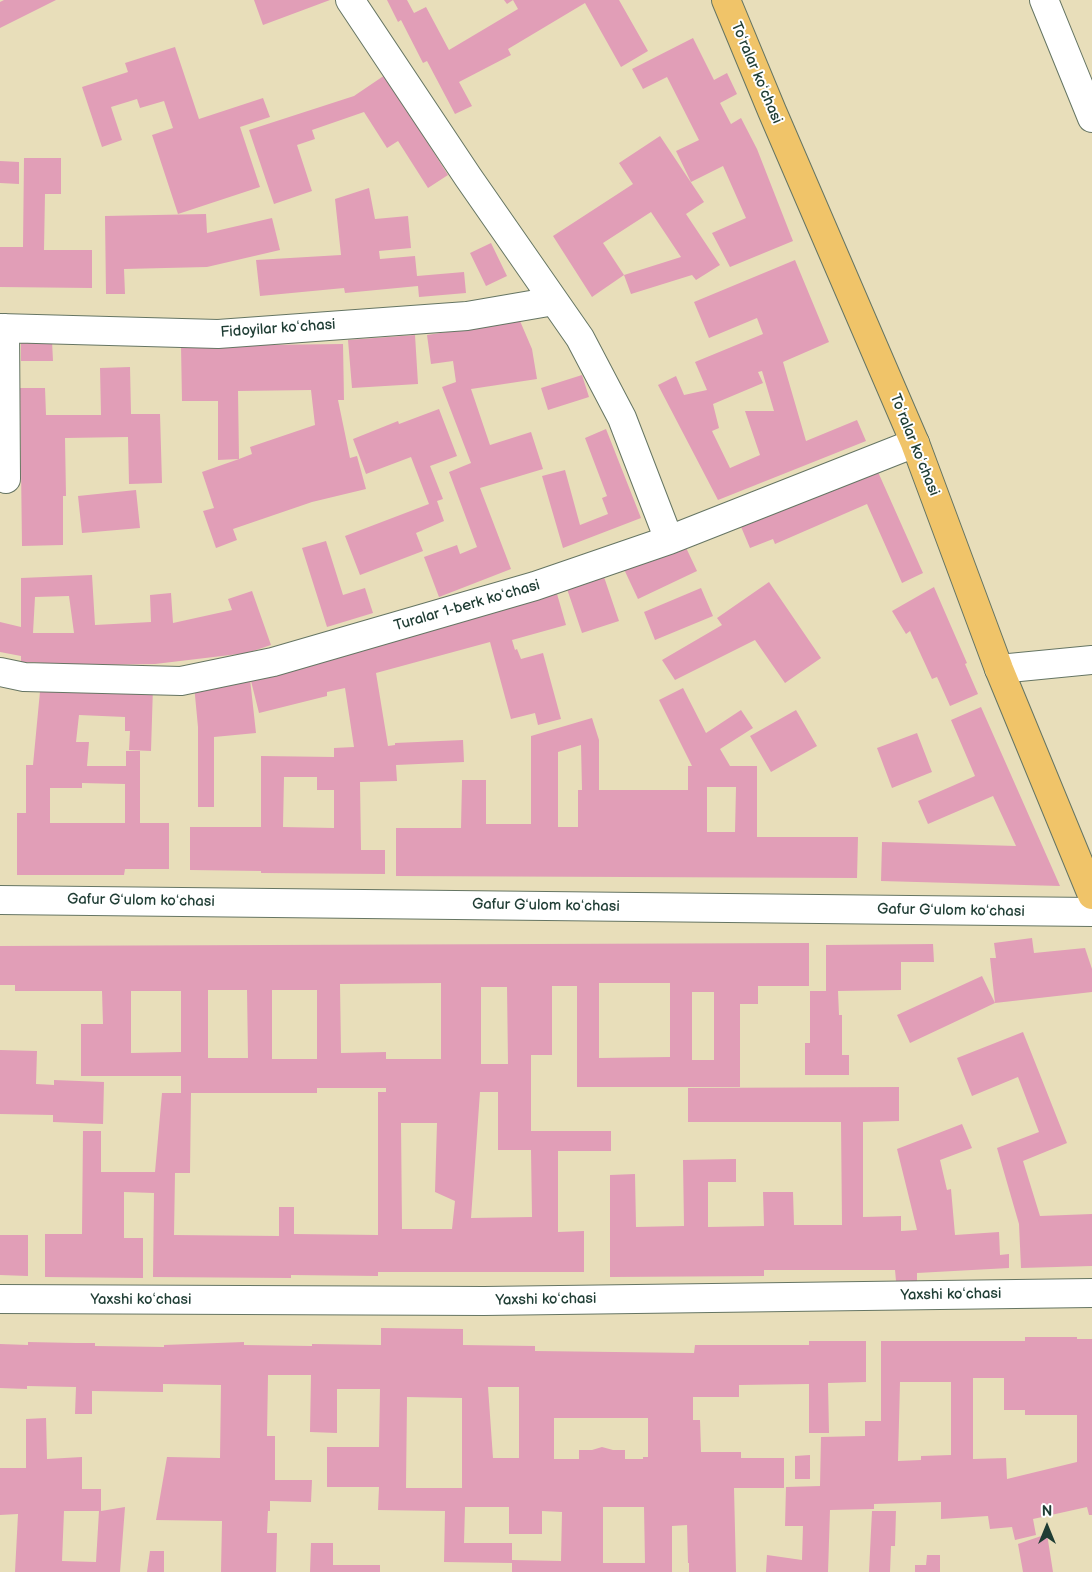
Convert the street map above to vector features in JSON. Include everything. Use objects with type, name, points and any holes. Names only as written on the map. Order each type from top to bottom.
[{"type":"main road","name":"Toʻralar koʻchasi","points":[[726,0],[915,443],[998,668],[1092,895]]},
{"type":"street","points":[[350,0],[468,178],[580,338],[622,418],[669,540]]},
{"type":"street","points":[[1044,0],[1092,118]]},
{"type":"street","name":"Fidoyilar koʻchasi","points":[[3,328],[218,334],[467,316],[554,301]]},
{"type":"street","points":[[3,328],[6,479]]},
{"type":"street","name":"Turalar 1-berk koʻchasi","points":[[0,672],[24,677],[181,681],[282,660],[535,586],[669,540],[915,443]]},
{"type":"street","points":[[998,668],[1092,660]]},
{"type":"street","name":"Gafur Gʻulom koʻchasi","points":[[0,900],[1092,912]]},
{"type":"street","name":"Yaxshi koʻchasi","points":[[0,1299],[484,1301],[1092,1293]]},
{"type":"building","points":[[4,0],[56,0],[0,28],[0,2]]},
{"type":"building","points":[[254,0],[330,0],[263,25]]},
{"type":"building","points":[[387,0],[407,0],[414,13],[426,7],[449,50],[518,9],[513,0],[619,0],[648,51],[621,67],[585,3],[508,49],[511,55],[459,82],[472,106],[455,114],[427,61],[423,63],[401,20],[398,22]]},
{"type":"building","points":[[504,0],[513,0],[507,4]]},
{"type":"building","points":[[693,38],[714,80],[727,73],[737,94],[720,103],[731,124],[741,118],[757,149],[793,241],[730,267],[712,233],[746,218],[723,166],[691,182],[676,151],[699,140],[667,77],[643,89],[632,69]]},
{"type":"building","points":[[175,47],[199,119],[263,98],[270,117],[240,127],[260,187],[178,214],[152,135],[173,128],[164,101],[140,108],[137,99],[111,107],[122,140],[102,147],[82,87],[128,72],[125,63]]},
{"type":"building","points":[[385,75],[448,175],[428,188],[398,141],[387,148],[364,112],[312,130],[315,139],[297,145],[312,191],[274,204],[249,130],[354,96]]},
{"type":"building","points":[[660,136],[704,202],[686,214],[720,265],[696,280],[692,275],[631,294],[624,275],[592,297],[553,236],[633,184],[619,163]],"holes":[[[651,212],[681,257],[624,275],[603,243]]]},
{"type":"building","points":[[24,158],[61,158],[61,194],[45,194],[44,250],[92,250],[92,288],[0,287],[0,247],[23,247]]},
{"type":"building","points":[[0,161],[19,162],[19,184],[0,183]]},
{"type":"building","points":[[369,188],[375,219],[408,216],[411,248],[379,251],[380,259],[415,256],[417,276],[464,272],[466,293],[419,297],[418,286],[345,293],[344,288],[260,296],[256,260],[341,255],[335,199]]},
{"type":"building","points":[[206,214],[207,233],[272,218],[280,250],[207,267],[124,269],[125,294],[106,294],[105,216]]},
{"type":"building","points":[[491,243],[507,276],[486,286],[470,253]]},
{"type":"building","points":[[795,260],[829,342],[783,362],[806,441],[857,420],[866,441],[718,500],[658,385],[676,376],[684,395],[707,390],[695,362],[763,334],[757,318],[709,338],[694,302]],"holes":[[[762,371],[774,411],[745,411],[760,455],[730,468],[712,431],[719,428],[713,404],[763,383],[758,372]]]},
{"type":"building","points":[[520,321],[532,349],[537,379],[471,389],[490,445],[531,432],[543,469],[480,488],[511,569],[439,597],[424,557],[457,545],[460,554],[477,547],[449,472],[471,463],[442,387],[456,382],[453,361],[431,364],[427,335]]},
{"type":"building","points":[[415,335],[418,384],[352,388],[348,340]]},
{"type":"building","points":[[21,341],[52,341],[53,361],[21,361]]},
{"type":"building","points":[[343,344],[344,400],[338,400],[350,458],[357,456],[366,489],[312,502],[233,529],[237,540],[216,548],[203,511],[214,508],[202,472],[239,459],[218,460],[218,401],[182,401],[181,346]],"holes":[[[311,390],[315,425],[250,447],[252,454],[239,459],[238,391]]]},
{"type":"building","points":[[130,367],[131,414],[160,414],[162,483],[129,484],[128,437],[65,438],[66,496],[63,496],[63,545],[22,546],[20,388],[45,388],[46,415],[101,415],[100,368]]},
{"type":"building","points":[[582,375],[589,397],[548,410],[541,388]]},
{"type":"building","points":[[439,409],[457,456],[430,466],[443,499],[437,501],[444,521],[416,533],[423,551],[360,575],[345,536],[429,504],[411,457],[366,474],[353,439],[398,421],[399,424]]},
{"type":"building","points":[[606,429],[641,518],[563,548],[542,476],[565,470],[580,525],[608,514],[602,498],[607,496],[585,438]]},
{"type":"building","points":[[874,463],[923,573],[902,583],[867,504],[775,544],[773,539],[750,548],[739,522]]},
{"type":"building","points":[[136,490],[140,528],[82,533],[78,496]]},
{"type":"building","points":[[681,537],[697,571],[638,599],[622,565]]},
{"type":"building","points":[[326,541],[343,595],[365,588],[373,613],[327,627],[302,548]]},
{"type":"building","points":[[603,574],[619,621],[582,633],[566,586]]},
{"type":"building","points":[[92,575],[95,625],[151,622],[150,595],[171,593],[173,623],[232,610],[228,599],[252,591],[271,645],[247,653],[155,664],[94,665],[21,662],[21,656],[0,652],[0,622],[21,627],[21,578]],"holes":[[[69,596],[74,633],[33,633],[35,597]]]},
{"type":"building","points":[[769,582],[821,658],[785,683],[755,640],[675,680],[662,660],[722,625],[717,618]]},
{"type":"building","points":[[555,587],[566,625],[512,640],[515,650],[517,649],[521,659],[543,653],[561,719],[538,725],[535,713],[511,719],[490,642],[376,673],[388,746],[395,745],[395,743],[463,740],[464,762],[396,765],[397,781],[360,782],[361,850],[385,850],[385,874],[261,873],[261,871],[190,870],[190,827],[261,827],[261,756],[334,757],[334,748],[354,747],[345,688],[327,692],[327,696],[259,713],[249,673]],"holes":[[[284,777],[317,777],[317,790],[334,790],[334,828],[283,827]]]},
{"type":"building","points":[[934,587],[967,663],[965,664],[978,694],[950,706],[937,677],[932,679],[910,631],[906,634],[892,611]]},
{"type":"building","points":[[701,588],[713,616],[655,640],[644,612]]},
{"type":"building","points":[[250,679],[256,733],[214,737],[214,807],[198,807],[198,727],[194,685]]},
{"type":"building","points":[[41,681],[153,686],[151,751],[129,750],[130,731],[125,731],[125,717],[79,715],[76,742],[89,742],[87,766],[126,766],[126,751],[140,751],[140,823],[169,823],[169,869],[125,869],[124,875],[17,875],[17,813],[26,813],[26,765],[33,765]],"holes":[[[82,783],[125,784],[125,823],[50,823],[50,788],[82,788]]]},
{"type":"building","points":[[683,688],[706,733],[741,710],[753,728],[720,749],[730,766],[757,766],[757,837],[858,837],[857,878],[396,876],[396,828],[461,828],[462,780],[486,780],[486,824],[531,824],[531,736],[592,718],[599,740],[599,790],[688,790],[688,766],[692,766],[659,700]],"holes":[[[581,745],[582,790],[578,790],[578,827],[558,827],[558,752]],[[707,787],[736,787],[735,832],[707,832]]]},
{"type":"building","points":[[981,707],[1060,886],[881,881],[882,842],[1016,846],[993,796],[928,824],[918,801],[975,776],[951,720]]},
{"type":"building","points":[[796,710],[817,746],[771,772],[750,736]]},
{"type":"building","points":[[917,733],[932,772],[892,788],[877,748]]},
{"type":"building","points":[[1032,938],[1034,953],[1085,948],[1092,969],[1092,992],[995,1003],[990,958],[996,958],[994,943]]},
{"type":"building","points":[[809,943],[809,986],[758,986],[758,1004],[740,1004],[740,1087],[577,1087],[577,986],[552,986],[552,1055],[531,1055],[531,1131],[611,1131],[611,1151],[558,1151],[558,1232],[584,1231],[584,1272],[378,1272],[378,1276],[291,1275],[291,1278],[153,1277],[154,1193],[124,1192],[124,1238],[143,1238],[143,1278],[45,1277],[45,1234],[82,1234],[83,1131],[101,1131],[101,1172],[155,1172],[162,1093],[181,1093],[181,1076],[81,1076],[81,1024],[103,1024],[102,991],[15,991],[15,985],[0,985],[0,946]],"holes":[[[441,983],[441,1059],[386,1059],[386,1052],[341,1053],[340,984]],[[599,983],[670,983],[670,1057],[599,1058]],[[481,987],[507,987],[508,1064],[481,1064]],[[208,990],[247,990],[248,1058],[208,1058]],[[272,990],[317,990],[317,1059],[272,1059]],[[131,991],[181,991],[181,1052],[131,1053]],[[692,992],[714,992],[714,1060],[692,1060]],[[317,1088],[386,1088],[386,1092],[378,1092],[378,1235],[294,1234],[294,1207],[279,1207],[279,1236],[174,1235],[175,1173],[190,1173],[191,1093],[317,1093]],[[480,1092],[498,1092],[498,1150],[531,1150],[532,1217],[471,1218]],[[401,1123],[437,1123],[435,1192],[455,1201],[452,1229],[402,1229]]]},
{"type":"building","points":[[933,944],[934,962],[901,962],[901,990],[838,991],[839,1015],[842,1015],[842,1055],[849,1055],[849,1075],[805,1075],[805,1043],[810,1043],[810,991],[826,991],[826,945]]},
{"type":"building","points":[[982,976],[995,1003],[910,1043],[897,1015]]},
{"type":"building","points":[[1023,1032],[1067,1143],[1023,1161],[1040,1216],[1092,1214],[1092,1266],[1021,1268],[1019,1224],[997,1148],[1039,1132],[1018,1077],[972,1096],[957,1058]]},
{"type":"building","points":[[0,1050],[37,1051],[36,1084],[54,1085],[54,1080],[104,1082],[103,1124],[53,1122],[53,1115],[0,1114]]},
{"type":"building","points":[[899,1087],[899,1121],[863,1122],[863,1217],[901,1216],[901,1231],[917,1230],[897,1149],[962,1124],[972,1148],[940,1160],[947,1190],[951,1189],[955,1235],[999,1232],[1000,1255],[1009,1254],[1009,1268],[917,1273],[917,1281],[896,1281],[895,1270],[764,1270],[764,1276],[610,1277],[610,1175],[635,1174],[636,1227],[684,1226],[683,1160],[736,1159],[736,1182],[708,1182],[708,1227],[764,1226],[763,1192],[793,1192],[794,1225],[842,1225],[841,1122],[688,1122],[688,1088]]},
{"type":"building","points":[[0,1235],[28,1235],[28,1276],[0,1275]]},
{"type":"building","points":[[381,1328],[463,1329],[463,1345],[535,1346],[535,1351],[694,1353],[695,1345],[809,1345],[809,1341],[866,1341],[866,1382],[828,1383],[829,1433],[809,1433],[809,1384],[739,1385],[739,1397],[693,1397],[693,1420],[700,1420],[701,1452],[741,1452],[741,1458],[784,1458],[784,1488],[734,1488],[736,1572],[689,1572],[687,1525],[672,1526],[672,1572],[512,1572],[512,1563],[444,1562],[445,1511],[378,1510],[379,1487],[327,1487],[327,1447],[379,1447],[380,1389],[337,1389],[337,1433],[310,1432],[311,1375],[268,1375],[267,1436],[275,1436],[275,1480],[312,1480],[311,1502],[270,1501],[267,1533],[277,1533],[276,1572],[221,1572],[222,1521],[156,1520],[167,1457],[220,1458],[221,1385],[163,1384],[163,1392],[92,1391],[92,1414],[75,1414],[76,1387],[27,1386],[27,1389],[0,1388],[0,1344],[28,1345],[28,1342],[95,1343],[95,1346],[164,1347],[164,1345],[244,1342],[244,1345],[381,1345]],"holes":[[[488,1387],[519,1387],[519,1458],[493,1458]],[[407,1397],[462,1398],[462,1488],[406,1488]],[[554,1418],[648,1418],[648,1457],[643,1457],[643,1459],[625,1459],[625,1450],[613,1450],[602,1447],[592,1450],[579,1450],[579,1459],[554,1459]],[[465,1507],[509,1507],[509,1534],[542,1534],[542,1511],[562,1512],[561,1561],[512,1560],[512,1543],[464,1543]],[[603,1507],[644,1507],[645,1563],[603,1563]]]},
{"type":"building","points":[[1025,1337],[1077,1337],[1077,1339],[1092,1339],[1092,1515],[1089,1515],[1087,1507],[1033,1519],[1036,1535],[1015,1540],[1012,1527],[990,1529],[988,1516],[941,1519],[941,1502],[874,1504],[874,1509],[830,1510],[828,1572],[766,1572],[767,1555],[802,1560],[803,1526],[785,1526],[786,1487],[820,1486],[821,1437],[865,1436],[865,1421],[881,1421],[881,1341],[1025,1341]],"holes":[[[973,1378],[1004,1378],[1004,1410],[1025,1410],[1025,1415],[1077,1415],[1077,1462],[1007,1479],[1006,1458],[973,1459]],[[900,1382],[951,1382],[951,1455],[921,1456],[921,1460],[898,1461]]]},
{"type":"building","points":[[46,1418],[47,1459],[82,1457],[82,1489],[101,1489],[101,1511],[125,1507],[120,1572],[15,1572],[18,1514],[0,1515],[0,1468],[26,1468],[26,1419]],"holes":[[[64,1511],[99,1511],[96,1562],[62,1561]]]},
{"type":"building","points":[[810,1455],[810,1479],[795,1479],[795,1456]]},
{"type":"building","points":[[872,1511],[896,1511],[895,1546],[891,1546],[890,1572],[869,1572]]},
{"type":"building","points":[[1047,1534],[1053,1572],[1023,1572],[1018,1544]]},
{"type":"building","points":[[311,1543],[333,1543],[333,1565],[380,1565],[380,1572],[310,1572]]},
{"type":"building","points":[[150,1551],[164,1551],[164,1572],[147,1572]]},
{"type":"building","points":[[927,1555],[940,1555],[940,1572],[915,1572],[915,1565],[926,1565]]}]
